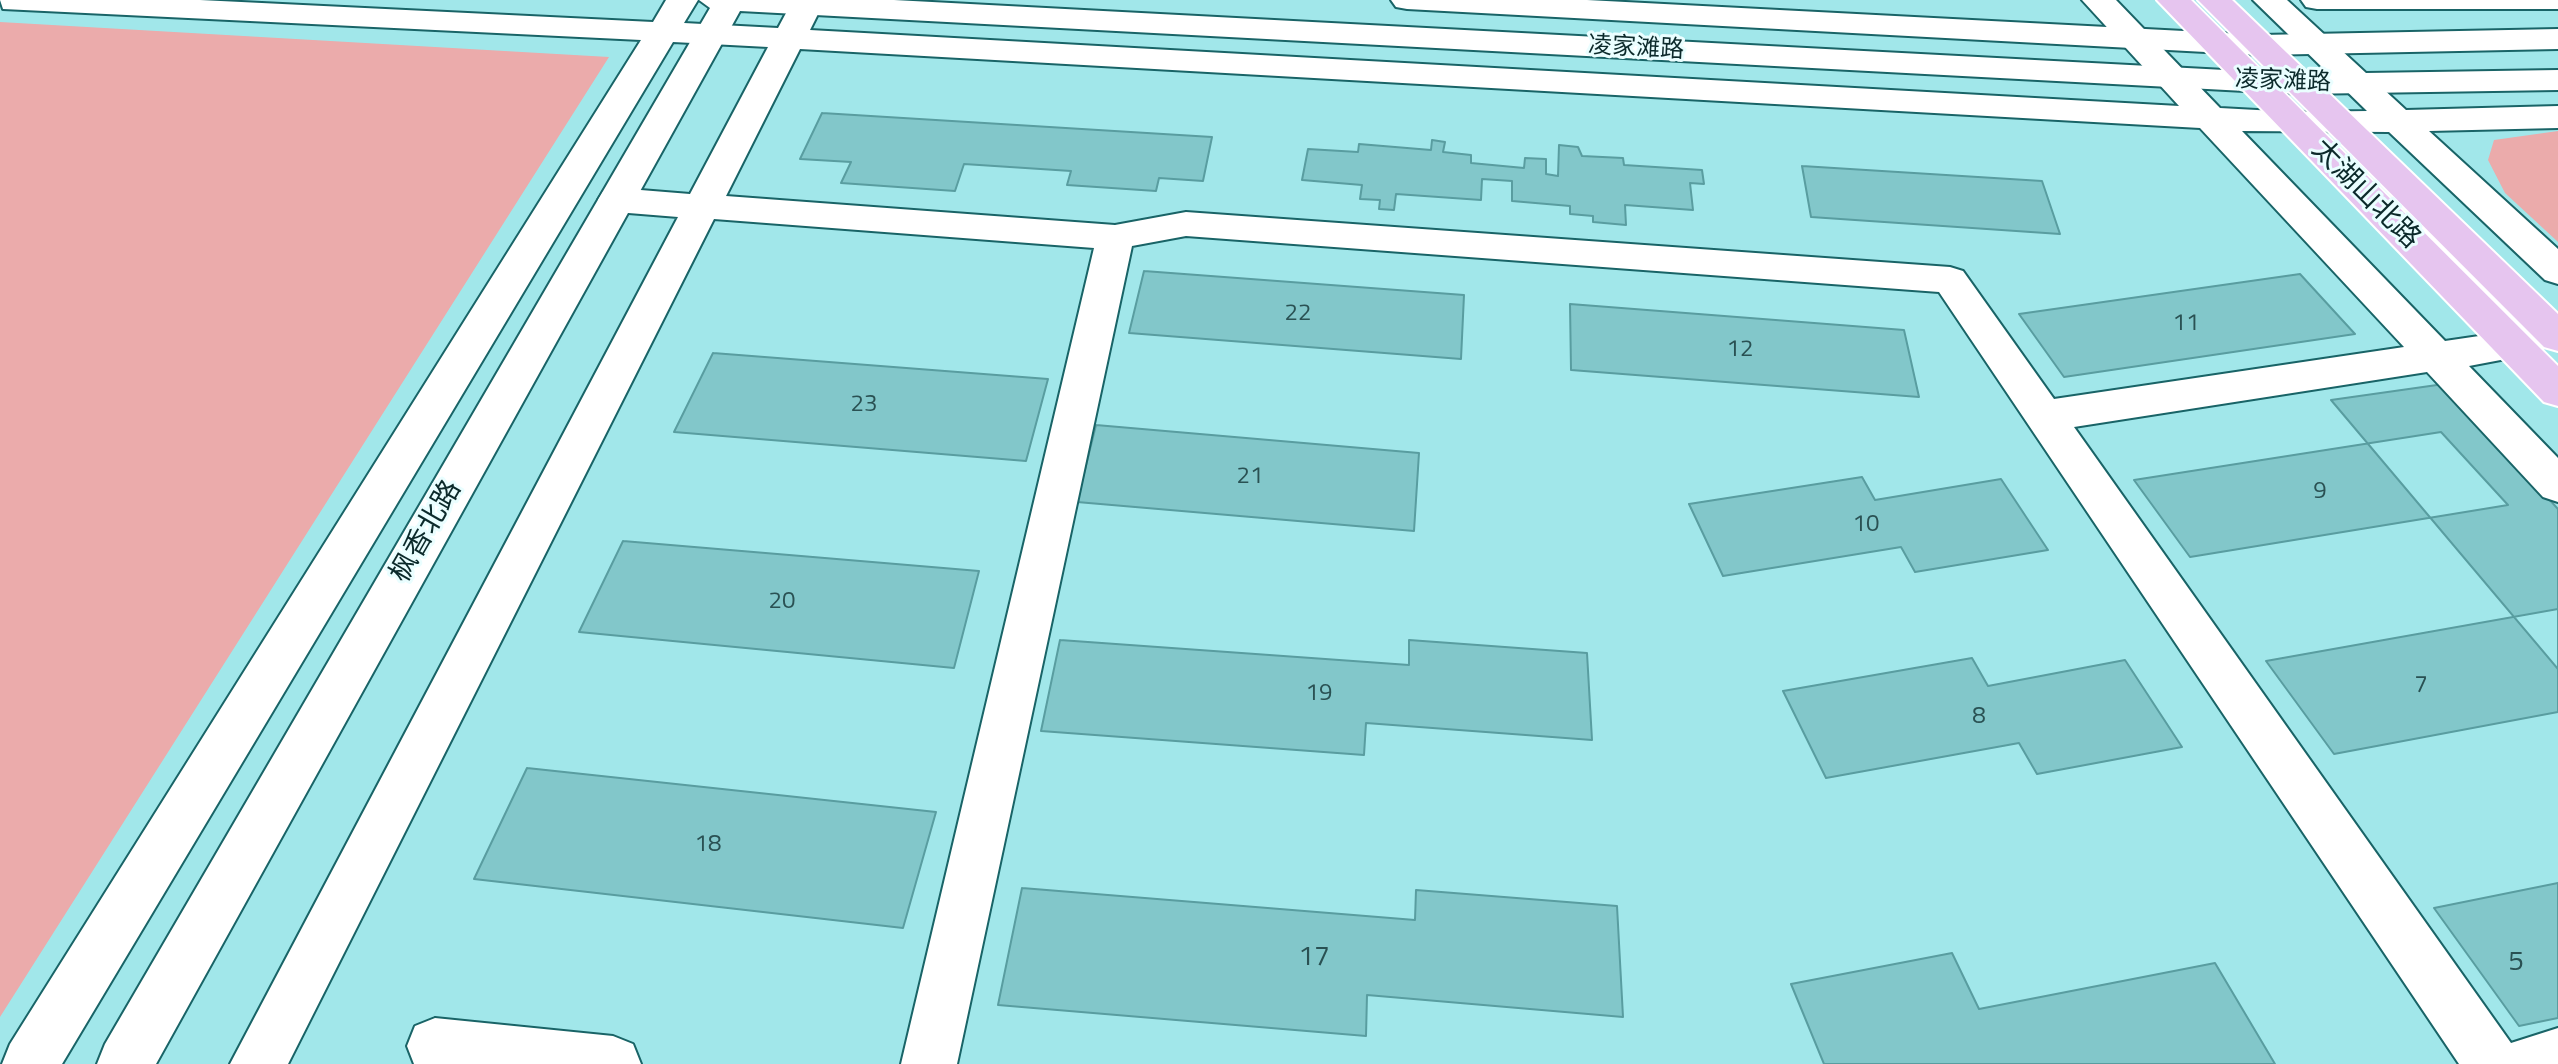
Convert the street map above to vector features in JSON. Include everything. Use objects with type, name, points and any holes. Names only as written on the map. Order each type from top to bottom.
[{"type":"main road","name":"太湖山北路","points":[[2173,0],[2558,391]]},
{"type":"main road","name":"太湖山北路","points":[[2214,0],[2558,337]]},
{"type":"street","points":[[3,0],[672,16],[721,9],[2294,123],[2558,117]]},
{"type":"street","name":"凌家滩路","points":[[1407,0],[2261,45],[2558,39]]},
{"type":"street","points":[[2098,0],[2558,485]]},
{"type":"street","points":[[2269,0],[2558,271]]},
{"type":"street","points":[[2317,0],[2558,0]]},
{"type":"street","name":"枫香北路","points":[[125,1064],[616,200],[721,9]]},
{"type":"street","points":[[258,1064],[801,15]]},
{"type":"street","name":"凌家滩路","points":[[801,15],[2301,84],[2558,80]]},
{"type":"street","points":[[30,1064],[672,16]]},
{"type":"street","points":[[616,200],[1115,237],[1186,224],[1950,280],[2492,1064]]},
{"type":"street","points":[[929,1064],[1115,237]]},
{"type":"street","points":[[2044,416],[2513,345]]},
{"type":"street","points":[[435,1046],[613,1064]]},
{"type":"street","points":[[2528,1064],[2558,1056]]},
{"type":"shaded area","points":[[0,22],[609,57],[0,1017]]},
{"type":"shaded area","points":[[2558,131],[2558,242],[2505,193],[2488,160],[2494,140]]},
{"type":"building","points":[[822,113],[1212,137],[1203,181],[1159,178],[1156,191],[1067,185],[1071,171],[964,164],[955,191],[841,183],[851,162],[800,159]]},
{"type":"building","points":[[1432,140],[1445,142],[1443,152],[1471,155],[1471,163],[1524,168],[1525,158],[1546,159],[1546,174],[1558,176],[1559,145],[1578,147],[1582,156],[1623,158],[1624,165],[1702,170],[1704,184],[1690,183],[1693,210],[1625,205],[1626,225],[1593,222],[1593,216],[1570,214],[1570,206],[1512,201],[1512,181],[1482,179],[1481,200],[1396,194],[1394,210],[1379,209],[1380,200],[1360,199],[1362,185],[1302,180],[1308,149],[1358,152],[1359,144],[1431,150]]},
{"type":"building","points":[[1802,166],[2042,181],[2060,234],[1811,217]]},
{"type":"building","points":[[1144,271],[1464,295],[1461,359],[1129,333]]},
{"type":"building","points":[[2300,274],[2355,334],[2064,377],[2019,314]]},
{"type":"building","points":[[1570,304],[1904,330],[1919,397],[1571,370]]},
{"type":"building","points":[[713,353],[1048,379],[1026,461],[674,432]]},
{"type":"building","points":[[2444,384],[2558,509],[2558,669],[2331,400]]},
{"type":"building","points":[[1096,425],[1419,453],[1414,531],[1077,502]]},
{"type":"building","points":[[2441,432],[2508,505],[2190,557],[2134,480]]},
{"type":"building","points":[[1862,477],[1875,500],[2001,479],[2048,550],[1915,572],[1901,547],[1723,576],[1689,504]]},
{"type":"building","points":[[623,541],[979,571],[954,668],[579,632]]},
{"type":"building","points":[[2558,609],[2558,712],[2334,754],[2266,661]]},
{"type":"building","points":[[1060,640],[1409,665],[1409,640],[1587,653],[1592,740],[1366,723],[1364,755],[1041,731]]},
{"type":"building","points":[[1972,658],[1988,686],[2125,660],[2182,747],[2037,774],[2019,743],[1826,778],[1783,691]]},
{"type":"building","points":[[527,768],[936,812],[903,928],[474,879]]},
{"type":"building","points":[[2558,883],[2558,1018],[2519,1026],[2434,908]]},
{"type":"building","points":[[1022,888],[1415,920],[1416,890],[1617,906],[1623,1017],[1367,995],[1366,1036],[998,1005]]},
{"type":"building","points":[[1952,953],[1979,1009],[2215,963],[2275,1064],[1824,1064],[1791,984]]}]
